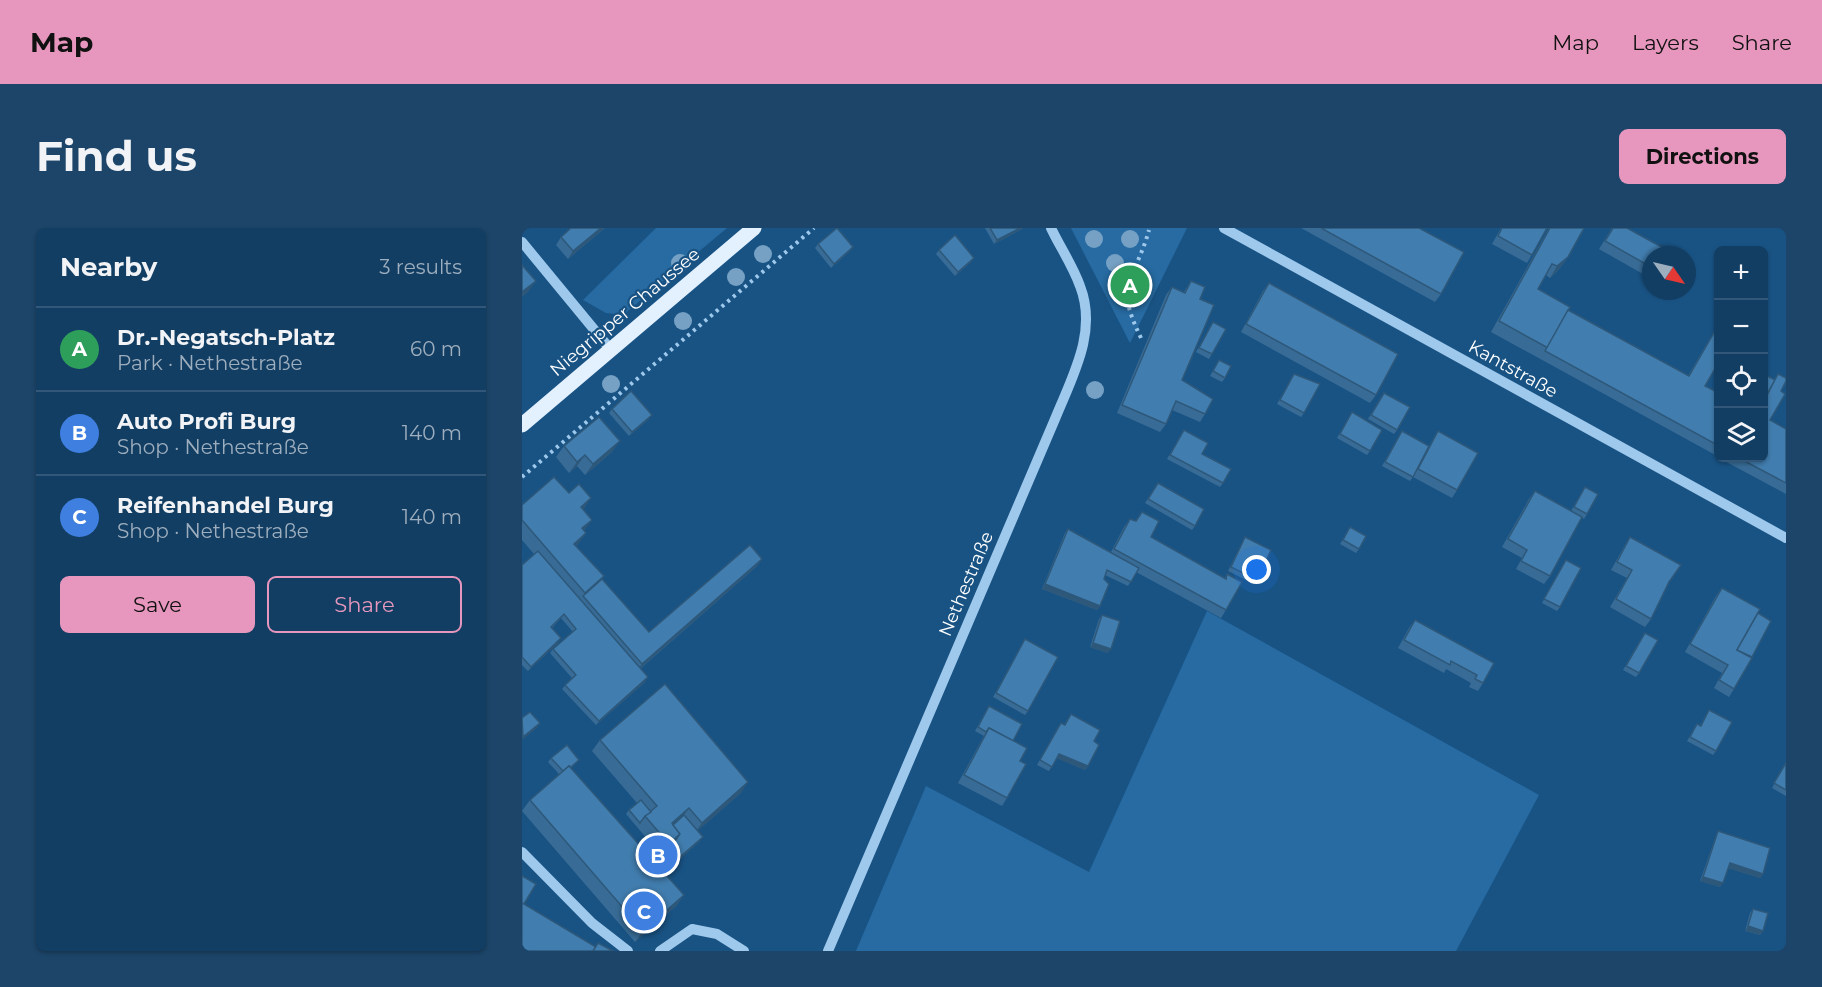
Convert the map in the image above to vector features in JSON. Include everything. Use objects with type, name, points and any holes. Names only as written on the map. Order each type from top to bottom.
[{"type":"main road","name":"Niegripper Chaussee","points":[[522,425],[754,228]]},
{"type":"street","name":"Nethestraße","points":[[828,951],[1055,419],[1084,344],[1085,303],[1080,285],[1051,228]]},
{"type":"street","name":"Kantstraße","points":[[1224,228],[1786,538]]},
{"type":"street","points":[[522,242],[611,350]]},
{"type":"street","points":[[522,852],[592,923],[628,951]]},
{"type":"street","points":[[660,951],[692,929],[717,934],[744,951]]},
{"type":"path","points":[[522,477],[814,228]]},
{"type":"path","points":[[1142,338],[1129,312],[1126,298],[1128,283],[1145,247],[1149,230]]},
{"type":"shaded area","points":[[656,228],[727,228],[623,315],[606,313],[583,300]]},
{"type":"shaded area","points":[[1071,228],[1187,228],[1130,343]]},
{"type":"shaded area","points":[[1207,611],[1539,795],[1456,951],[856,951],[926,786],[1089,872]]},
{"type":"building","points":[[571,228],[601,228],[573,251],[561,237]]},
{"type":"building","points":[[837,228],[853,247],[834,264],[818,244]]},
{"type":"building","points":[[990,228],[1020,228],[997,240]]},
{"type":"building","points":[[1321,228],[1419,228],[1464,252],[1441,294]]},
{"type":"building","points":[[1502,228],[1547,228],[1532,255],[1498,236]]},
{"type":"building","points":[[1550,228],[1584,228],[1568,257],[1557,266],[1552,264],[1538,289],[1570,307],[1548,348],[1499,321]]},
{"type":"building","points":[[1613,228],[1627,228],[1660,246],[1642,246],[1642,262],[1605,241]]},
{"type":"building","points":[[955,235],[974,258],[958,272],[939,250]]},
{"type":"building","points":[[522,265],[536,281],[522,292]]},
{"type":"building","points":[[1191,281],[1205,287],[1200,299],[1214,305],[1182,380],[1213,399],[1205,414],[1176,401],[1166,424],[1122,405],[1172,287],[1185,293]]},
{"type":"building","points":[[1269,283],[1398,354],[1376,395],[1246,324]]},
{"type":"building","points":[[1568,310],[1689,376],[1714,333],[1714,371],[1705,386],[1714,390],[1714,443],[1545,351]]},
{"type":"building","points":[[1213,322],[1226,329],[1212,354],[1199,348]]},
{"type":"building","points":[[1219,360],[1231,366],[1225,378],[1213,371]]},
{"type":"building","points":[[1294,374],[1320,384],[1304,413],[1280,400]]},
{"type":"building","points":[[1778,374],[1786,378],[1781,391],[1785,394],[1770,420],[1786,429],[1786,483],[1747,462],[1768,462],[1768,393]]},
{"type":"building","points":[[1768,376],[1775,380],[1768,393]]},
{"type":"building","points":[[631,391],[652,415],[632,432],[612,409]]},
{"type":"building","points":[[1384,393],[1410,407],[1397,430],[1371,415]]},
{"type":"building","points":[[1352,412],[1382,430],[1370,451],[1340,434]]},
{"type":"building","points":[[599,417],[620,441],[593,464],[585,455],[577,462],[564,446]]},
{"type":"building","points":[[1184,430],[1208,443],[1202,454],[1231,469],[1223,483],[1170,455]]},
{"type":"building","points":[[1402,431],[1429,446],[1413,477],[1385,462]]},
{"type":"building","points":[[1438,431],[1478,453],[1457,490],[1418,469]]},
{"type":"building","points":[[554,477],[569,493],[579,484],[591,498],[581,507],[592,520],[582,528],[586,533],[574,544],[604,576],[585,593],[522,520],[522,505]]},
{"type":"building","points":[[1158,483],[1204,509],[1195,526],[1148,499]]},
{"type":"building","points":[[1585,487],[1598,494],[1587,514],[1574,507]]},
{"type":"building","points":[[1535,491],[1582,517],[1550,576],[1521,561],[1527,550],[1508,539]]},
{"type":"building","points":[[1142,512],[1159,521],[1151,537],[1226,579],[1227,574],[1242,582],[1226,610],[1114,549],[1130,519],[1136,521]]},
{"type":"building","points":[[1350,527],[1366,536],[1359,549],[1343,540]]},
{"type":"building","points":[[1068,529],[1139,568],[1131,582],[1107,570],[1104,579],[1109,584],[1100,606],[1045,584]]},
{"type":"building","points":[[1245,537],[1271,550],[1257,580],[1231,567]]},
{"type":"building","points":[[1630,537],[1681,565],[1669,582],[1651,619],[1616,599],[1632,570],[1617,562]]},
{"type":"building","points":[[750,545],[762,559],[642,664],[583,596],[602,579],[649,632]]},
{"type":"building","points":[[538,551],[648,677],[599,721],[565,685],[576,675],[553,649],[576,629],[564,614],[551,627],[561,638],[531,667],[522,657],[522,565]]},
{"type":"building","points":[[1566,560],[1581,568],[1560,607],[1544,599]]},
{"type":"building","points":[[1722,588],[1760,609],[1737,650],[1752,658],[1734,689],[1719,680],[1728,665],[1690,644]]},
{"type":"building","points":[[1758,613],[1771,621],[1752,657],[1737,650]]},
{"type":"building","points":[[1102,615],[1120,621],[1111,649],[1093,643]]},
{"type":"building","points":[[1415,620],[1494,663],[1483,683],[1475,679],[1477,675],[1451,661],[1450,665],[1404,640]]},
{"type":"building","points":[[1645,633],[1658,640],[1639,673],[1626,666]]},
{"type":"building","points":[[1025,639],[1058,657],[1028,711],[996,693]]},
{"type":"building","points":[[665,684],[748,782],[702,823],[689,808],[672,823],[680,834],[669,844],[645,816],[657,806],[600,740]]},
{"type":"building","points":[[989,706],[1022,724],[1013,741],[989,728],[986,732],[978,727]]},
{"type":"building","points":[[1709,710],[1732,722],[1716,751],[1690,737],[1697,724],[1701,726]]},
{"type":"building","points":[[530,712],[540,723],[523,737],[522,718]]},
{"type":"building","points":[[1071,714],[1100,730],[1094,741],[1099,745],[1088,766],[1059,754],[1052,767],[1040,760],[1061,723],[1065,725]]},
{"type":"building","points":[[989,728],[1027,748],[1020,761],[1026,764],[1007,798],[964,775]]},
{"type":"building","points":[[567,745],[579,760],[563,771],[551,758]]},
{"type":"building","points":[[1786,763],[1786,790],[1774,783]]},
{"type":"building","points":[[569,766],[684,895],[643,931],[530,800]]},
{"type":"building","points":[[641,800],[651,812],[640,823],[629,810]]},
{"type":"building","points":[[684,815],[703,837],[674,862],[664,851],[680,834],[673,825]]},
{"type":"building","points":[[1718,831],[1770,848],[1763,874],[1730,863],[1723,883],[1703,877]]},
{"type":"building","points":[[522,876],[536,884],[524,904],[522,903]]},
{"type":"building","points":[[522,903],[596,947],[593,951],[522,951]]},
{"type":"building","points":[[1753,909],[1768,913],[1763,931],[1748,926]]},
{"type":"building","points":[[598,943],[613,951],[593,951]]},
{"type":"place","name":"Dr.-Negatsch-Platz","points":[[1130,285]]},
{"type":"place","name":"Auto Profi Burg","points":[[658,855]]},
{"type":"place","name":"Reifenhandel Burg","points":[[644,911]]}]
